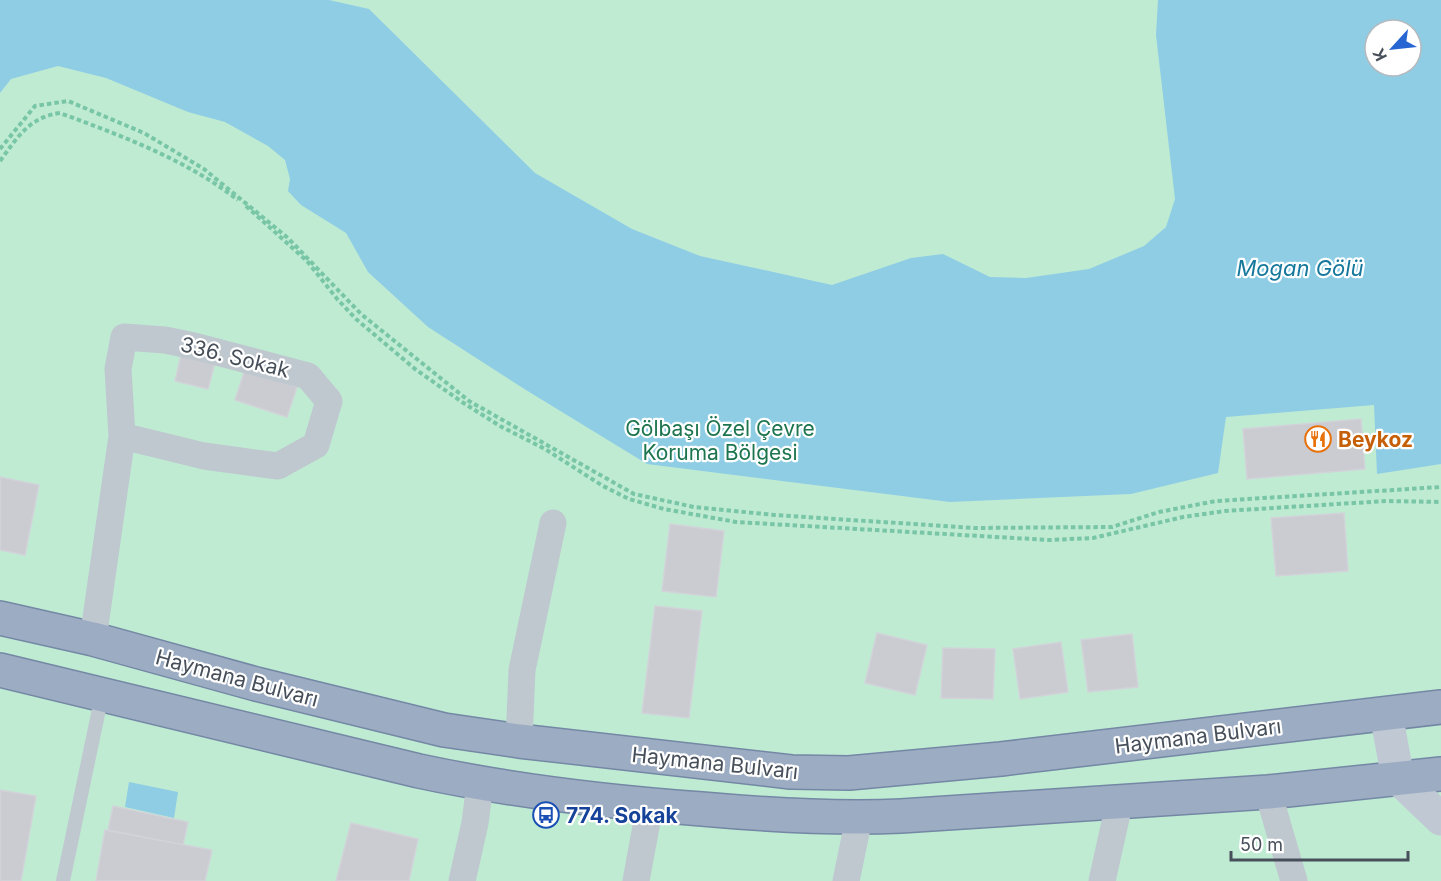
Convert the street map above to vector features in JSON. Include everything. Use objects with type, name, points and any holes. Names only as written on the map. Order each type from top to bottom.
[{"type":"highway","name":"Haymana Bulvarı","points":[[0,618],[93,639],[405,722],[519,741],[791,772],[849,773],[1001,759],[1441,707]]},
{"type":"highway","name":"Haymana Bulvarı","points":[[0,670],[480,784],[650,805],[752,813],[859,818],[1268,792],[1441,774]]},
{"type":"main road","points":[[1386,714],[1398,778],[1441,819]]},
{"type":"street","name":"336. Sokak","points":[[93,639],[122,436],[118,369],[124,337],[165,340],[194,346],[308,376],[329,401],[316,445],[278,466],[204,456],[122,436]]},
{"type":"street","points":[[519,741],[522,670],[552,523]]},
{"type":"street","points":[[462,881],[475,823],[480,784]]},
{"type":"street","points":[[1268,792],[1294,881]]},
{"type":"street","points":[[1102,881],[1120,800]]},
{"type":"street","points":[[636,881],[650,805]]},
{"type":"street","points":[[846,881],[859,818]]},
{"type":"lane","points":[[63,881],[102,694]]},
{"type":"path","points":[[0,149],[35,106],[68,101],[144,133],[204,169],[288,238],[362,314],[469,401],[634,494],[694,507],[775,515],[974,528],[1112,527],[1160,512],[1216,501],[1441,487]]},
{"type":"path","points":[[0,161],[21,134],[33,123],[46,115],[60,113],[154,151],[187,167],[245,205],[307,261],[338,300],[375,337],[462,402],[500,426],[544,448],[603,486],[628,499],[664,509],[736,522],[1049,540],[1093,538],[1183,517],[1225,511],[1386,501],[1441,502]]},
{"type":"green space","name":"Gölbaşı Özel Çevre Koruma Bölgesi","points":[[0,0],[1441,0],[1441,881],[0,881]]},
{"type":"water","name":"Mogan Gölü","points":[[0,0],[329,0],[369,9],[535,173],[632,229],[700,256],[832,285],[911,258],[943,254],[990,277],[1026,278],[1089,269],[1144,246],[1166,227],[1175,199],[1156,35],[1158,0],[1441,0],[1441,464],[1377,474],[1374,405],[1226,417],[1218,473],[1131,494],[950,502],[647,464],[428,327],[368,272],[346,233],[301,205],[288,191],[290,179],[285,160],[268,146],[225,122],[188,112],[106,78],[58,66],[11,79],[0,93]]},
{"type":"water","points":[[129,782],[178,792],[174,818],[125,807]]},
{"type":"building","points":[[181,355],[215,363],[208,389],[175,381]]},
{"type":"building","points":[[245,369],[297,387],[287,417],[235,400]]},
{"type":"building","points":[[1361,419],[1365,469],[1247,479],[1243,429]]},
{"type":"building","points":[[0,477],[39,485],[25,555],[0,550]]},
{"type":"building","points":[[1344,513],[1348,571],[1276,576],[1271,518]]},
{"type":"building","points":[[670,524],[724,531],[716,597],[662,591]]},
{"type":"building","points":[[655,606],[702,611],[689,718],[642,713]]},
{"type":"building","points":[[877,633],[927,645],[915,695],[865,683]]},
{"type":"building","points":[[1132,634],[1138,687],[1088,692],[1081,640]]},
{"type":"building","points":[[1061,642],[1068,692],[1020,699],[1013,649]]},
{"type":"building","points":[[943,648],[995,649],[993,699],[941,698]]},
{"type":"building","points":[[0,790],[36,796],[21,881],[0,881]]},
{"type":"building","points":[[113,806],[188,822],[183,845],[108,830]]},
{"type":"building","points":[[351,823],[418,839],[409,881],[336,881]]},
{"type":"building","points":[[105,830],[212,850],[205,881],[96,881]]},
{"type":"place","name":"Beykoz","points":[[1318,439]]},
{"type":"place","name":"774. Sokak","points":[[546,815]]}]
